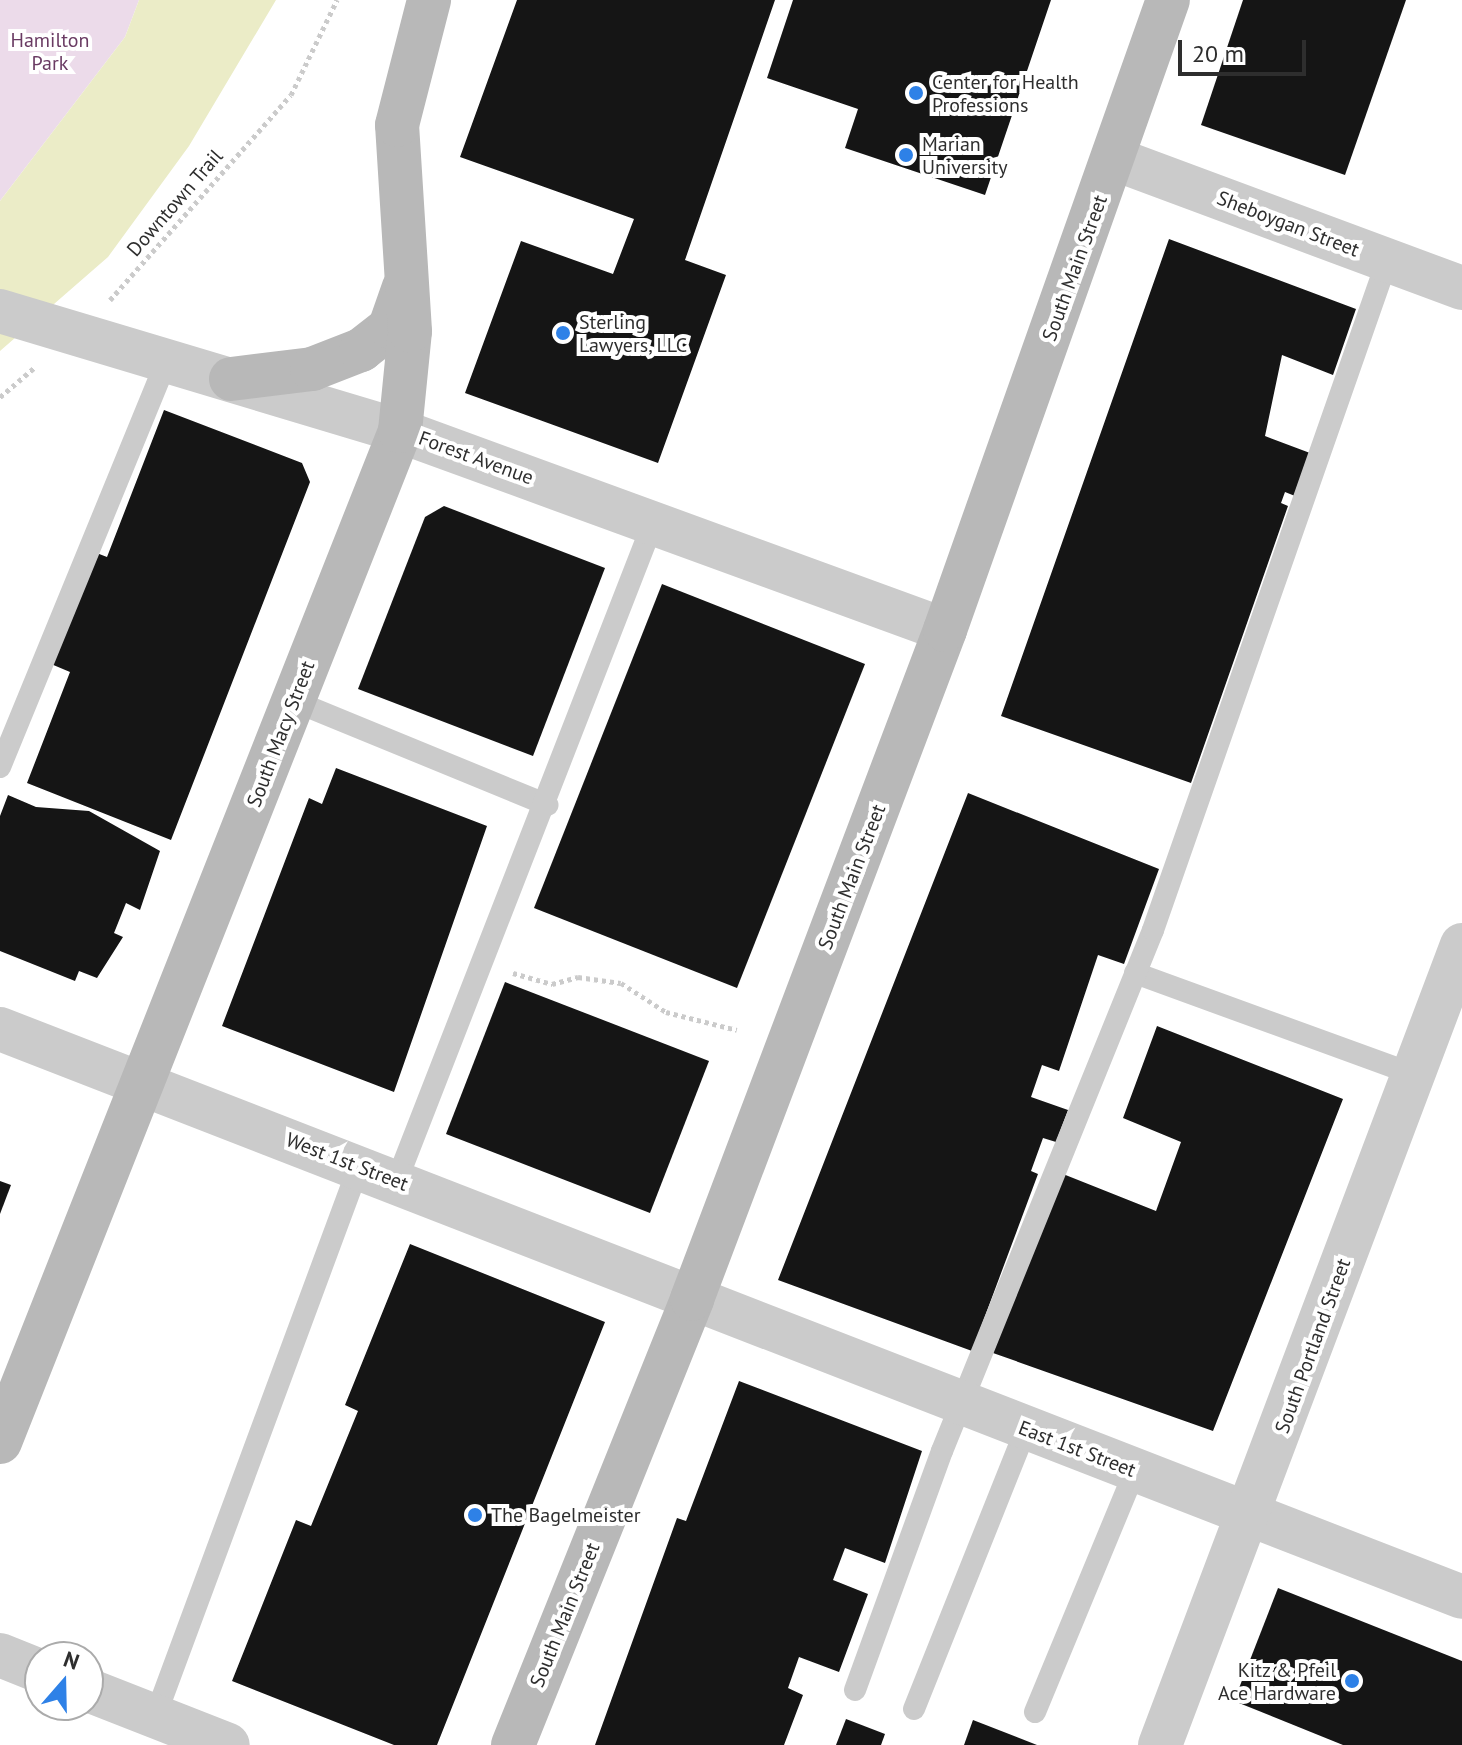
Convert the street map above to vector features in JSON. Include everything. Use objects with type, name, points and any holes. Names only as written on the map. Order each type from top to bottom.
[{"type":"street","name":"South Macy Street","points":[[0,1442],[400,431],[407,277],[397,125],[429,0]]},
{"type":"street","name":"South Main Street","points":[[513,1745],[692,1299],[945,630],[1115,159],[1168,0]]},
{"type":"street","name":"Sheboygan Street","points":[[1115,159],[1462,288]]},
{"type":"street","points":[[231,379],[312,369],[361,350],[390,327],[407,277]]},
{"type":"street","name":"Forest Avenue","points":[[0,311],[64,326],[400,431],[945,630]]},
{"type":"street","name":"South Portland Street","points":[[1160,1745],[1251,1515],[1462,945]]},
{"type":"street","name":"West 1st Street","points":[[0,1029],[378,1173],[692,1299]]},
{"type":"street","name":"East 1st Street","points":[[692,1299],[1462,1597]]},
{"type":"street","points":[[0,1655],[24,1665]]},
{"type":"street","points":[[104,1696],[228,1745]]},
{"type":"lane","points":[[855,1690],[962,1405],[1135,973],[1387,261]]},
{"type":"lane","points":[[0,767],[167,359]]},
{"type":"lane","points":[[155,1717],[378,1173],[485,962],[548,805],[653,523]]},
{"type":"lane","points":[[294,701],[548,805]]},
{"type":"lane","points":[[1135,973],[1415,1075]]},
{"type":"lane","points":[[914,1709],[1026,1429]]},
{"type":"lane","points":[[1035,1712],[1135,1471]]},
{"type":"path","name":"Downtown Trail","points":[[0,397],[64,326],[120,290],[291,95],[337,0]]},
{"type":"path","points":[[485,962],[552,984],[578,977],[621,983],[666,1012],[737,1030]]},
{"type":"green space","name":"Hamilton Park","points":[[0,0],[139,0],[125,37],[0,201]]},
{"type":"shaded area","points":[[139,0],[276,0],[189,146],[108,257],[0,351],[0,201],[125,37]]},
{"type":"building","points":[[517,0],[775,0],[685,260],[726,275],[658,463],[465,393],[521,241],[613,274],[634,219],[460,157]]},
{"type":"building","name":"Center for Health Professions","points":[[793,0],[1051,0],[985,195],[845,148],[858,109],[767,78]]},
{"type":"building","points":[[1243,0],[1406,0],[1345,175],[1201,125]]},
{"type":"building","points":[[1169,239],[1356,309],[1333,375],[1282,355],[1265,436],[1310,453],[1295,496],[1285,492],[1281,503],[1288,506],[1191,783],[1001,716]]},
{"type":"building","points":[[164,410],[302,463],[310,482],[171,840],[27,783],[70,672],[51,664],[94,552],[107,557]]},
{"type":"building","points":[[444,506],[605,568],[533,756],[358,689],[425,517]]},
{"type":"building","points":[[662,584],[865,664],[737,988],[534,908]]},
{"type":"building","points":[[336,768],[487,826],[394,1092],[222,1026],[309,798],[322,804]]},
{"type":"building","points":[[968,793],[1159,869],[1124,964],[1098,955],[1059,1071],[1042,1065],[1031,1097],[1068,1110],[1056,1142],[1043,1138],[1031,1171],[1038,1174],[972,1351],[778,1280]]},
{"type":"building","points":[[8,795],[36,807],[89,811],[160,851],[140,910],[126,903],[114,933],[123,937],[97,978],[79,971],[75,981],[0,951],[0,816]]},
{"type":"building","points":[[505,982],[709,1061],[650,1213],[446,1134]]},
{"type":"building","points":[[1157,1026],[1343,1099],[1213,1431],[993,1353],[1063,1174],[1156,1211],[1181,1142],[1123,1118]]},
{"type":"building","points":[[0,1181],[11,1185],[0,1214]]},
{"type":"building","points":[[410,1244],[605,1322],[437,1745],[394,1745],[232,1681],[296,1520],[311,1526],[358,1411],[345,1405]]},
{"type":"building","points":[[739,1381],[922,1451],[885,1563],[845,1548],[833,1580],[868,1594],[839,1672],[799,1657],[788,1688],[803,1695],[784,1745],[595,1745],[677,1518],[686,1521]]},
{"type":"building","name":"Kitz & Pfeil Ace Hardware","points":[[1278,1588],[1462,1661],[1462,1745],[1343,1745],[1234,1701]]},
{"type":"building","points":[[846,1719],[885,1734],[881,1745],[836,1745]]},
{"type":"building","points":[[973,1720],[1037,1745],[964,1745]]},
{"type":"place","name":"Center for Health Professions","points":[[916,93]]},
{"type":"place","name":"Marian University","points":[[906,155]]},
{"type":"place","name":"Sterling Lawyers, LLC","points":[[563,333]]},
{"type":"place","name":"The Bagelmeister","points":[[475,1515]]},
{"type":"place","name":"Kitz & Pfeil Ace Hardware","points":[[1352,1681]]}]
